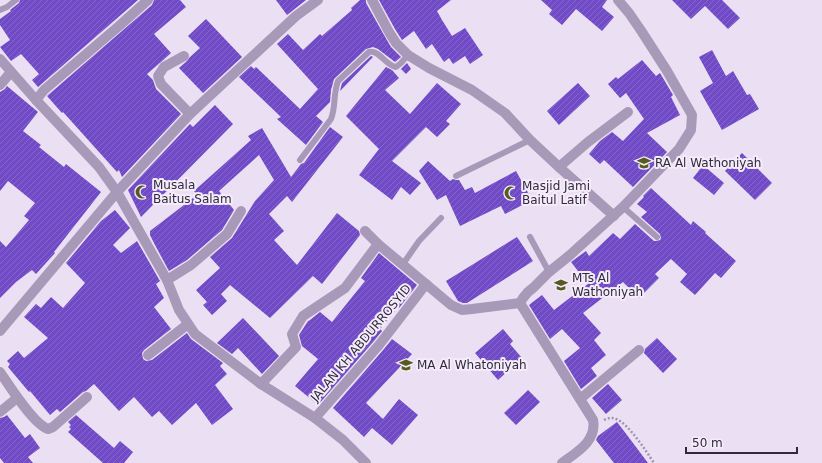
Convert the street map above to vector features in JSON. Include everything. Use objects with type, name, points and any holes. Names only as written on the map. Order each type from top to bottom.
[{"type":"street","points":[[36,100],[44,90],[148,0]]},
{"type":"street","points":[[0,331],[117,192],[190,114],[296,16],[318,0]]},
{"type":"street","points":[[520,303],[528,292],[534,288],[548,272],[570,255],[623,207],[679,149],[691,130],[692,115],[667,71],[642,32],[618,0]]},
{"type":"street","points":[[373,2],[396,42],[408,55],[429,68],[472,90],[505,113],[559,168],[614,216]]},
{"type":"street","points":[[184,56],[164,67],[158,76],[161,84],[190,114]]},
{"type":"street","points":[[0,59],[99,167],[117,192],[166,280],[179,310],[195,334],[261,384],[315,418],[343,440],[366,463]]},
{"type":"street","points":[[0,85],[11,72]]},
{"type":"street","points":[[559,168],[588,142],[628,112]]},
{"type":"street","points":[[166,280],[191,265],[227,234],[241,211]]},
{"type":"street","points":[[364,231],[452,305],[462,310],[520,303]]},
{"type":"street","points":[[261,384],[296,347],[292,334],[303,316],[345,288],[378,244]]},
{"type":"street","name":"JALAN KH ABDURROSYID","points":[[315,418],[379,345],[426,284]]},
{"type":"street","points":[[520,303],[593,420],[593,432],[586,445],[562,463]]},
{"type":"street","points":[[148,355],[188,324]]},
{"type":"street","points":[[580,399],[639,350]]},
{"type":"street","points":[[0,372],[18,398],[40,425],[48,429],[53,427],[87,397]]},
{"type":"street","points":[[0,412],[18,398]]},
{"type":"lane","points":[[0,10],[16,0]]},
{"type":"lane","points":[[300,160],[331,120],[335,88],[338,81],[369,52],[376,53],[392,66],[396,67],[408,55]]},
{"type":"lane","points":[[456,176],[530,140]]},
{"type":"lane","points":[[623,207],[657,236]]},
{"type":"lane","points":[[403,264],[419,241],[441,218]]},
{"type":"lane","points":[[530,237],[548,272]]},
{"type":"path","points":[[594,427],[599,422],[608,418],[614,418],[621,422],[632,433],[654,463]]},
{"type":"building","points":[[20,0],[138,0],[38,87],[32,80],[39,74],[21,54],[11,61],[0,47],[10,40],[0,25],[0,19],[11,11],[10,10],[19,3]]},
{"type":"building","points":[[154,0],[180,0],[186,7],[154,34],[171,53],[147,74],[153,80],[156,89],[181,114],[122,177],[119,170],[117,172],[47,96],[152,5]]},
{"type":"building","points":[[276,0],[306,0],[287,15]]},
{"type":"building","points":[[360,0],[366,0],[366,3],[391,47],[401,57],[395,62],[378,49],[373,47],[366,49],[334,79],[330,102],[316,116],[323,122],[306,145],[277,119],[281,117],[239,77],[251,66],[254,69],[256,67],[300,109],[318,89],[277,44],[288,34],[303,50],[320,34],[322,36],[352,10],[351,8]]},
{"type":"building","points":[[379,0],[451,0],[437,11],[442,20],[452,36],[465,28],[483,55],[470,64],[465,56],[453,64],[449,58],[444,62],[432,44],[426,49],[414,31],[402,40]]},
{"type":"building","points":[[541,0],[607,0],[602,7],[614,17],[602,31],[576,9],[562,25],[549,14],[552,10]]},
{"type":"building","points":[[672,0],[722,0],[740,18],[728,29],[705,6],[691,19]]},
{"type":"building","points":[[206,19],[242,57],[203,93],[179,68],[200,48],[188,36]]},
{"type":"building","points":[[712,50],[726,76],[733,71],[747,95],[750,94],[759,109],[722,130],[700,91],[713,83],[699,57]]},
{"type":"building","points":[[371,56],[373,57],[340,91],[342,83]]},
{"type":"building","points":[[642,60],[656,76],[660,73],[673,95],[671,97],[680,115],[647,133],[667,152],[633,187],[604,160],[600,164],[589,154],[600,141],[612,132],[623,141],[644,119],[626,93],[620,98],[608,84],[616,77],[618,79]]},
{"type":"building","points":[[407,63],[411,69],[406,74],[401,69]]},
{"type":"building","points":[[386,67],[392,70],[399,78],[385,90],[410,114],[437,83],[461,104],[446,121],[450,124],[437,137],[426,127],[392,161],[421,183],[410,195],[401,187],[392,200],[359,175],[379,149],[346,116]]},
{"type":"building","points":[[578,83],[590,96],[559,125],[547,111]]},
{"type":"building","points":[[7,86],[38,112],[23,131],[41,145],[39,147],[64,167],[66,164],[101,192],[54,252],[55,253],[36,274],[32,270],[16,282],[0,298],[0,241],[6,247],[29,220],[24,216],[35,203],[8,181],[0,191],[0,92]]},
{"type":"building","points":[[215,105],[233,124],[141,217],[128,190],[190,124],[193,127]]},
{"type":"building","points":[[330,127],[343,137],[292,202],[287,196],[269,214],[284,231],[274,240],[297,265],[337,213],[359,231],[360,235],[322,284],[313,276],[270,318],[230,285],[221,294],[227,301],[212,315],[203,305],[207,302],[196,290],[220,268],[210,257],[232,238],[255,201],[274,180],[259,155],[219,191],[234,210],[222,230],[187,260],[169,271],[150,235],[150,231],[197,195],[194,191],[251,140],[248,136],[262,128],[291,177],[301,164],[304,163]]},
{"type":"building","points":[[742,153],[772,183],[755,200],[725,171]]},
{"type":"building","points":[[428,161],[450,181],[453,179],[459,180],[465,190],[472,187],[475,193],[516,171],[532,200],[505,214],[501,206],[460,226],[446,195],[437,200],[419,171]]},
{"type":"building","points":[[703,165],[724,183],[714,195],[693,178]]},
{"type":"building","points":[[651,188],[691,225],[693,221],[706,232],[705,233],[736,261],[721,278],[715,273],[695,295],[680,282],[687,274],[671,259],[655,274],[659,278],[639,298],[623,282],[583,313],[601,333],[594,340],[606,355],[591,368],[597,376],[581,389],[564,361],[580,348],[562,329],[550,339],[529,305],[542,295],[554,310],[588,284],[571,262],[586,251],[589,256],[613,233],[620,239],[635,224],[654,241],[660,240],[660,234],[641,217],[647,212],[637,204]]},
{"type":"building","points":[[115,210],[130,228],[113,245],[121,253],[137,241],[160,281],[156,284],[164,298],[154,307],[171,329],[144,350],[142,353],[143,359],[146,361],[152,360],[187,333],[191,339],[223,363],[220,366],[227,374],[215,385],[233,409],[212,425],[196,403],[172,425],[159,411],[152,417],[134,397],[119,411],[94,384],[60,412],[57,409],[50,415],[8,367],[10,364],[7,361],[18,351],[24,358],[48,338],[24,317],[36,304],[41,308],[51,297],[63,308],[85,283],[66,263],[101,221]]},
{"type":"building","points":[[517,237],[533,261],[467,303],[458,301],[446,281]]},
{"type":"building","points":[[379,253],[417,285],[380,329],[382,331],[374,341],[318,405],[295,386],[318,359],[302,346],[299,335],[308,321],[320,312],[332,322],[365,281],[361,278]]},
{"type":"building","points":[[243,318],[279,356],[262,374],[238,348],[232,354],[217,343]]},
{"type":"building","points":[[503,329],[513,341],[510,344],[522,358],[498,380],[475,353]]},
{"type":"building","points":[[657,338],[677,359],[663,373],[644,353],[645,349]]},
{"type":"building","points":[[392,339],[412,354],[366,403],[383,419],[399,399],[418,415],[392,445],[372,428],[364,437],[333,408]]},
{"type":"building","points":[[608,384],[622,400],[606,414],[592,398]]},
{"type":"building","points":[[528,390],[540,402],[516,425],[504,413]]},
{"type":"building","points":[[7,415],[25,438],[30,434],[40,448],[28,457],[33,463],[4,463],[0,458],[0,418]]},
{"type":"building","points":[[76,415],[114,448],[120,441],[133,452],[124,463],[103,463],[68,432],[71,429],[69,427],[71,425],[68,422]]},
{"type":"building","points":[[617,422],[648,463],[614,463],[596,440],[598,436]]},
{"type":"place","name":"RA Al Wathoniyah","points":[[644,163]]},
{"type":"place","name":"Musala Baitus Salam","points":[[142,192]]},
{"type":"place","name":"Masjid Jami Baitul Latif","points":[[511,193]]},
{"type":"place","name":"MTs Al Wathoniyah","points":[[561,285]]},
{"type":"place","name":"MA Al Whatoniyah","points":[[406,365]]}]
